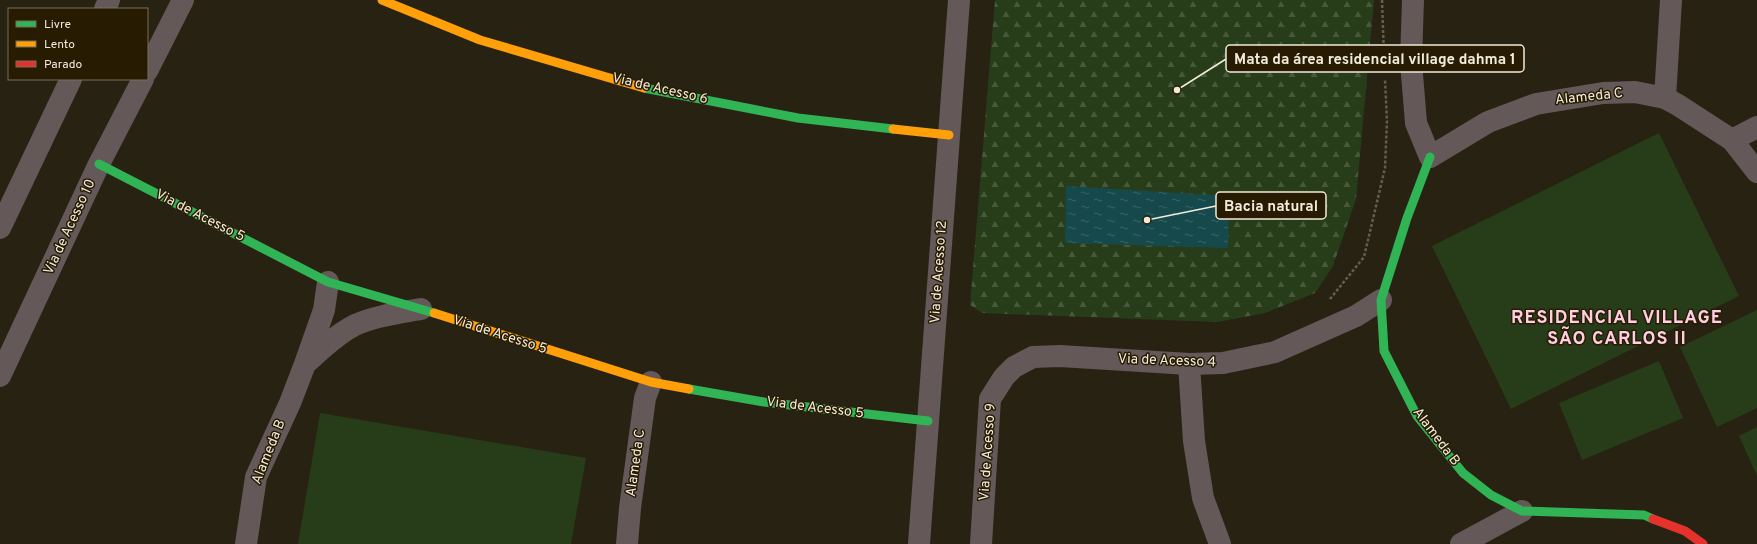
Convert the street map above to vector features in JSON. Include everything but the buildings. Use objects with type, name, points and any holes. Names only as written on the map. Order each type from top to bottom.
[{"type":"street","points":[[148,69],[183,0]]},
{"type":"street","name":"Via de Acesso 6","points":[[382,0],[480,40],[651,90],[798,118],[949,136]]},
{"type":"street","name":"Via de Acesso 12","points":[[919,544],[959,0]]},
{"type":"street","points":[[1413,0],[1411,62],[1416,122],[1430,157]]},
{"type":"street","points":[[1665,98],[1671,0]]},
{"type":"street","points":[[0,228],[72,80]]},
{"type":"street","name":"Via de Acesso 10","points":[[0,376],[99,164],[142,80]]},
{"type":"street","name":"Alameda C","points":[[1430,157],[1488,122],[1536,104],[1603,93],[1635,92],[1665,98],[1732,140],[1757,172]]},
{"type":"street","points":[[1732,140],[1757,127]]},
{"type":"street","name":"Alameda B","points":[[1430,157],[1381,300],[1384,351],[1417,416],[1464,473],[1491,495],[1522,511],[1644,515],[1685,531],[1703,544]]},
{"type":"street","name":"Via de Acesso 5","points":[[99,164],[328,282],[651,382],[764,402],[928,421]]},
{"type":"street","name":"Alameda B","points":[[246,544],[256,477],[290,403],[305,364],[324,310],[328,282]]},
{"type":"street","name":"Via de Acesso 4","points":[[1014,367],[1033,357],[1060,356],[1189,364],[1223,363],[1275,352],[1356,316],[1381,300]]},
{"type":"street","name":"Alameda B","points":[[305,364],[336,338],[355,325],[381,316],[421,310]]},
{"type":"street","points":[[1189,364],[1194,441],[1203,498],[1220,544]]},
{"type":"street","name":"Via de Acesso 9","points":[[981,544],[990,399],[1004,377],[1014,367]]},
{"type":"street","name":"Alameda C","points":[[628,544],[630,508],[646,398],[651,382]]},
{"type":"street","points":[[1461,544],[1522,511]]},
{"type":"path","points":[[1328,300],[1364,257],[1385,168],[1387,121]]},
{"type":"green space","points":[[995,0],[1374,0],[1356,199],[1333,266],[1315,293],[1265,313],[1217,322],[982,313],[970,305]]},
{"type":"green space","points":[[1659,133],[1739,296],[1511,409],[1432,246]]},
{"type":"green space","points":[[1757,310],[1757,408],[1717,427],[1680,347]]},
{"type":"green space","points":[[1659,361],[1683,418],[1582,460],[1559,403]]},
{"type":"green space","points":[[320,413],[586,458],[571,544],[298,544]]},
{"type":"green space","points":[[1757,427],[1757,476],[1739,436]]},
{"type":"water","points":[[1066,186],[1229,196],[1228,248],[1065,243]]},
{"type":"traffic: fast","points":[[644,88],[798,118],[893,129]]},
{"type":"traffic: fast","points":[[1430,157],[1407,218],[1381,300],[1384,351],[1417,416],[1463,473],[1491,495],[1522,511],[1644,515],[1653,519]]},
{"type":"traffic: fast","points":[[99,164],[328,282],[434,313]]},
{"type":"traffic: fast","points":[[689,389],[764,402],[928,421]]},
{"type":"traffic: slow","points":[[382,0],[480,40],[644,88]]},
{"type":"traffic: slow","points":[[893,129],[949,135]]},
{"type":"traffic: slow","points":[[434,313],[651,382],[689,389]]},
{"type":"traffic: jam","points":[[1653,519],[1685,531],[1703,544]]},
{"type":"place","name":"Mata da área residencial village dahma 1","points":[[1177,90]]},
{"type":"place","name":"Bacia natural","points":[[1147,220]]},
{"type":"district","name":"RESIDENCIAL VILLAGE SÃO CARLOS II","points":[[1617,328]]}]
